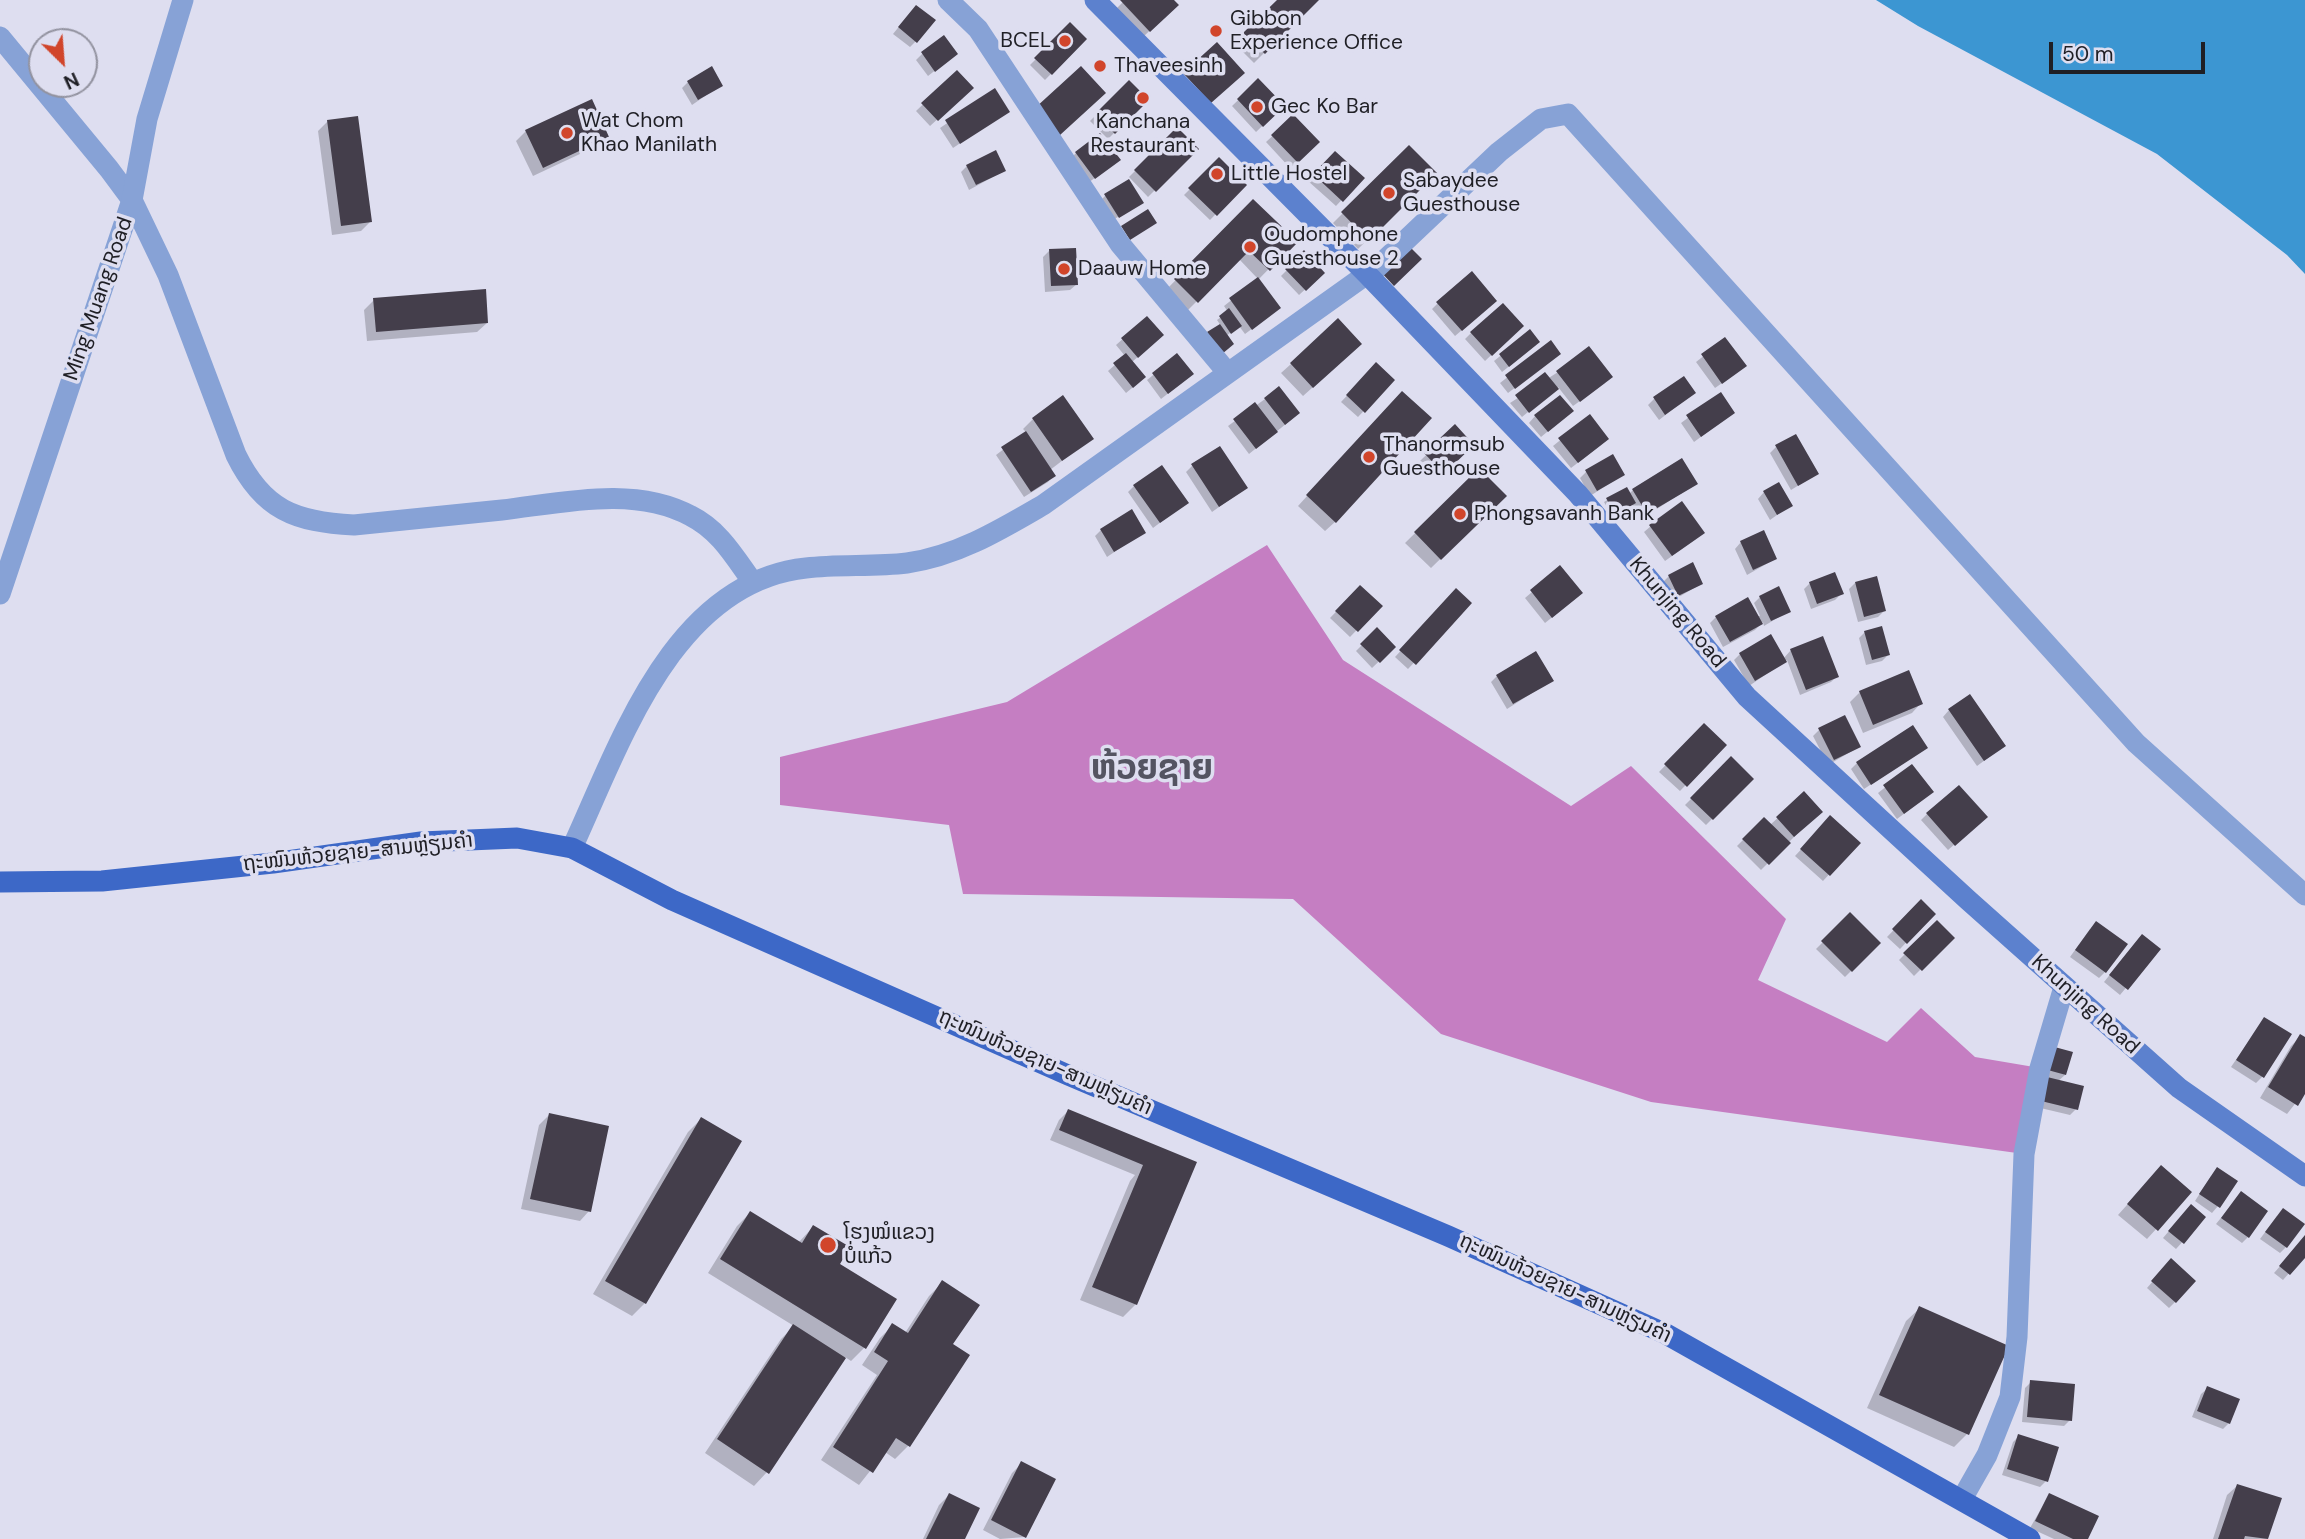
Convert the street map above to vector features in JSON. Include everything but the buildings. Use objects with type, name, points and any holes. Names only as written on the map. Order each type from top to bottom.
[{"type":"main road","name":"Khunjing Road","points":[[1095,0],[1368,275],[1578,494],[1747,697],[2064,987],[2179,1088],[2305,1176]]},
{"type":"main road","name":"ຖະໜົນຫ້ວຍຊາຍ-ສາມຫຼ່ຽມຄຳ","points":[[0,882],[102,881],[273,863],[421,842],[517,838],[572,848],[672,900],[1068,1075],[1448,1236],[1666,1334],[2030,1539]]},
{"type":"street","name":"Ming Muang Road","points":[[0,594],[132,201],[147,119],[183,0]]},
{"type":"street","points":[[948,0],[978,29],[1120,244],[1227,372]]},
{"type":"street","points":[[0,37],[109,169],[132,201],[168,275],[248,480],[265,499],[286,513],[316,523],[354,525],[609,498],[654,502],[688,514],[707,526],[725,543],[751,581]]},
{"type":"street","points":[[572,848],[643,695],[687,634],[719,602],[751,581],[803,568],[908,563],[957,550],[997,532],[1043,505],[1227,372],[1368,275],[1499,152],[1541,119],[1568,114],[2136,743],[2305,895]]},
{"type":"street","points":[[1962,1499],[1987,1455],[2010,1397],[2017,1337],[2024,1154],[2040,1068],[2064,987]]},
{"type":"shaded area","points":[[1267,545],[1343,660],[1571,806],[1631,766],[1786,919],[1758,980],[1887,1042],[1921,1008],[1975,1057],[2040,1068],[2024,1154],[1651,1102],[1441,1034],[1293,899],[963,894],[949,825],[780,805],[780,757],[1007,702]]},
{"type":"water","points":[[1876,0],[2305,0],[2305,274],[2287,255],[2157,154],[1918,26]]},
{"type":"place","name":"Gibbon Experience Office","points":[[1216,31]]},
{"type":"place","name":"BCEL","points":[[1065,41]]},
{"type":"place","name":"Thaveesinh","points":[[1100,66]]},
{"type":"place","name":"Kanchana Restaurant","points":[[1143,98]]},
{"type":"place","name":"Gec Ko Bar","points":[[1257,107]]},
{"type":"place","name":"Wat Chom Khao Manilath","points":[[567,133]]},
{"type":"place","name":"Little Hostel","points":[[1217,174]]},
{"type":"place","name":"Sabaydee Guesthouse","points":[[1389,193]]},
{"type":"place","name":"Oudomphone Guesthouse 2","points":[[1250,247]]},
{"type":"place","name":"Daauw Home","points":[[1064,269]]},
{"type":"place","name":"Thanormsub Guesthouse","points":[[1369,457]]},
{"type":"place","name":"Phongsavanh Bank","points":[[1460,514]]},
{"type":"place","name":"ໂຮງໝໍແຂວງ ບໍ່ແກ້ວ","points":[[828,1245]]},
{"type":"district","name":"ຫ້ວຍຊາຍ","points":[[1152,770]]}]
